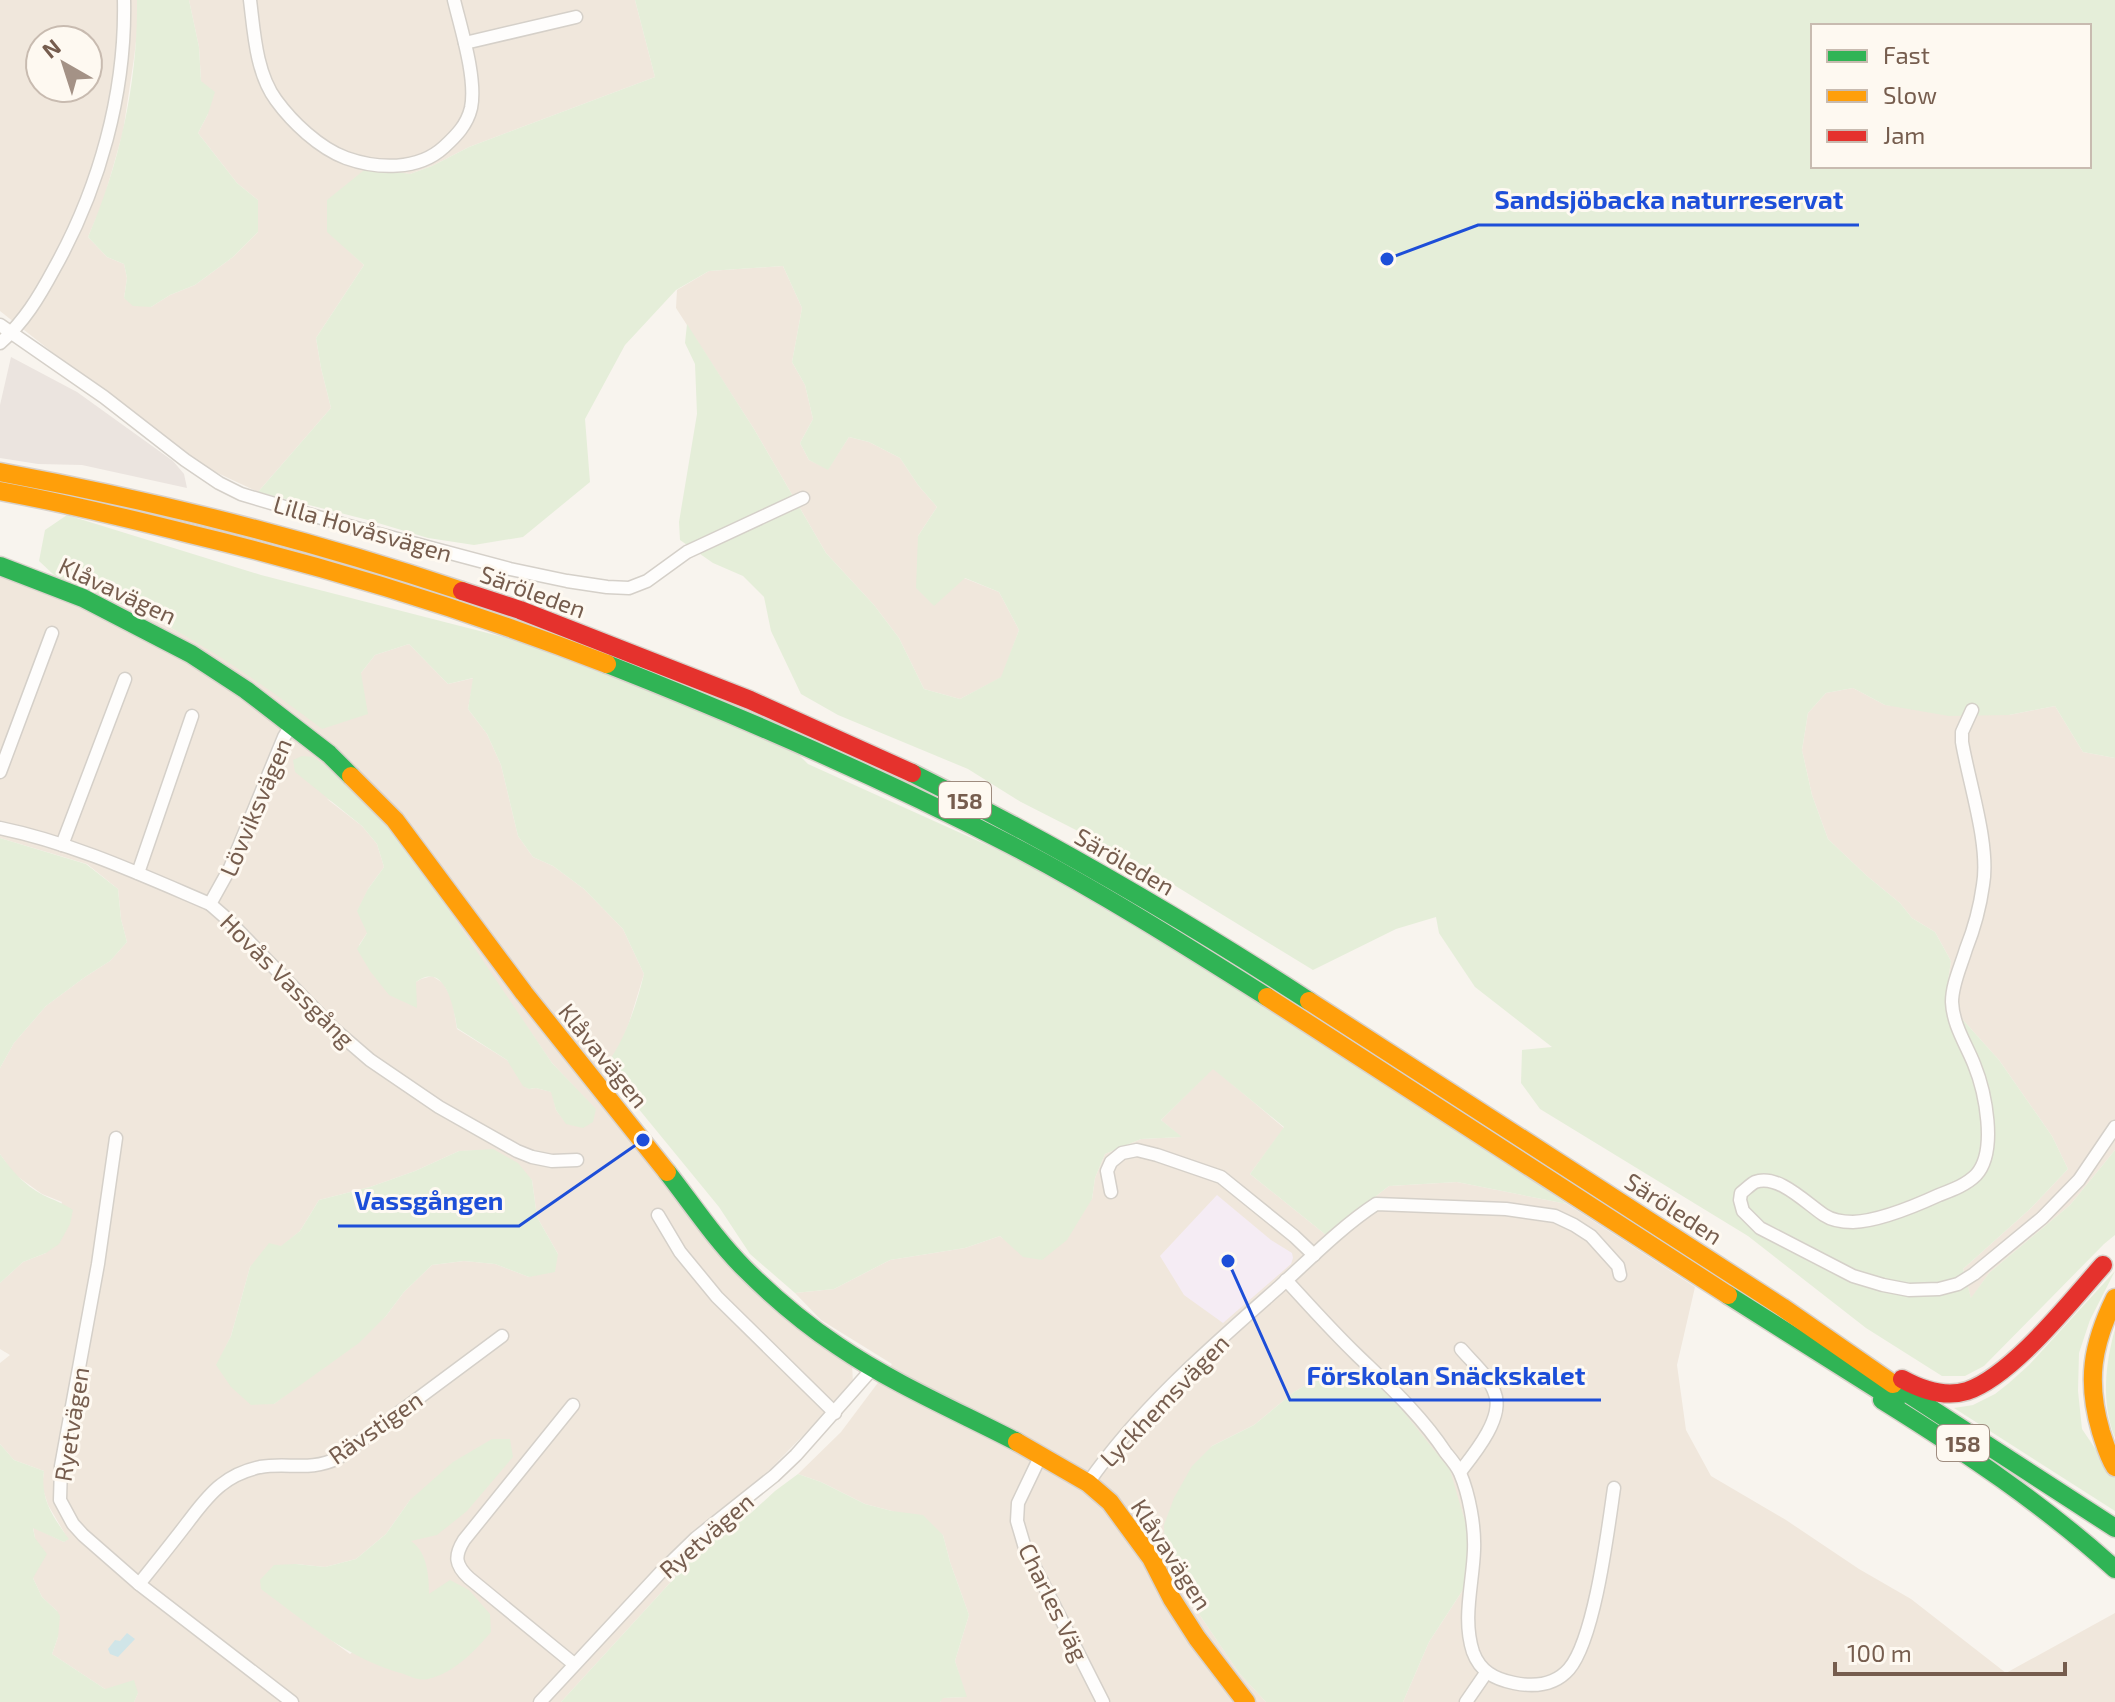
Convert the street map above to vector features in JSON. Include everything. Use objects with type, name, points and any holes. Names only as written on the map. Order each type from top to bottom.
[{"type":"main road","name":"Säröleden","points":[[0,472],[179,509],[385,565],[520,610],[750,700],[904,769],[982,808],[1128,889],[1255,966],[1832,1340],[1911,1397],[2115,1528]]},
{"type":"main road","name":"Säröleden","points":[[0,491],[56,501],[245,547],[429,600],[737,715],[885,783],[1036,859],[1192,950],[2115,1540]]},
{"type":"main road","name":"Klåvavägen","points":[[0,566],[83,598],[163,638],[236,683],[337,762],[395,820],[524,993],[722,1243],[752,1275],[839,1347],[873,1368],[1041,1455],[1088,1483],[1110,1502],[1151,1558],[1197,1638],[1246,1702]]},
{"type":"main road","name":"158","points":[[1832,1340],[1862,1353],[1913,1385],[1936,1393],[1970,1391],[1990,1380],[2017,1358],[2109,1259]]},
{"type":"main road","points":[[2115,1298],[2105,1315],[2099,1336],[2093,1360],[2091,1393],[2115,1467]]},
{"type":"main road","name":"158","points":[[1810,1347],[1833,1368],[2043,1507],[2115,1569]]},
{"type":"street","points":[[0,343],[6,329],[33,306],[64,251],[88,198],[108,132],[118,80],[124,39],[124,0]]},
{"type":"street","points":[[250,0],[258,55],[265,78],[274,97],[300,126],[345,157],[408,166],[439,152],[466,123],[472,98],[465,43],[454,0]]},
{"type":"street","points":[[465,43],[576,17]]},
{"type":"street","name":"Lilla Hovåsvägen","points":[[6,329],[104,397],[185,460],[241,494],[510,569],[567,581],[629,588],[647,581],[687,552],[803,498]]},
{"type":"street","points":[[0,772],[52,633]]},
{"type":"street","points":[[62,845],[125,679]]},
{"type":"street","points":[[1972,710],[1962,732],[1979,820],[1985,876],[1952,999],[1954,1017],[1983,1086],[1986,1102],[1986,1148],[1982,1166],[1965,1184],[1866,1221],[1835,1220],[1825,1216],[1789,1189],[1767,1181],[1756,1182],[1741,1193],[1741,1206],[1760,1228],[1853,1276],[1909,1290],[1939,1289],[1958,1284],[1974,1274],[2042,1218],[2079,1180],[2115,1127]]},
{"type":"street","points":[[138,873],[192,716]]},
{"type":"street","name":"Lövviksvägen","points":[[0,828],[62,845],[210,904],[230,868],[292,724]]},
{"type":"street","name":"Hovås Vassgång","points":[[210,904],[334,1029],[377,1065],[439,1107],[517,1151],[543,1160],[577,1160]]},
{"type":"street","name":"Ryetvägen","points":[[116,1138],[98,1264],[61,1466],[60,1500],[83,1535],[139,1584],[292,1702]]},
{"type":"street","points":[[1111,1192],[1107,1171],[1111,1162],[1122,1153],[1137,1150],[1157,1155],[1221,1177],[1314,1255]]},
{"type":"street","name":"Lyckhemsvägen","points":[[1088,1483],[1102,1462],[1150,1408],[1213,1345],[1376,1204],[1506,1209],[1555,1216],[1591,1236],[1618,1266],[1620,1275]]},
{"type":"street","points":[[658,1215],[680,1252],[717,1297],[835,1413]]},
{"type":"street","points":[[1286,1280],[1341,1340],[1413,1409],[1460,1472],[1474,1533],[1469,1633],[1475,1655],[1486,1673],[1505,1681],[1535,1685],[1552,1681],[1568,1671],[1580,1651],[1591,1613],[1614,1488]]},
{"type":"street","name":"Rävstigen","points":[[139,1584],[220,1485],[250,1469],[314,1466],[338,1458],[502,1336]]},
{"type":"street","points":[[1460,1472],[1488,1431],[1497,1402],[1491,1386],[1461,1349]]},
{"type":"street","name":"Ryetvägen","points":[[540,1702],[696,1538],[774,1476],[810,1441],[873,1368]]},
{"type":"street","points":[[573,1405],[464,1540],[457,1560],[469,1578],[574,1664]]},
{"type":"street","name":"Charles Väg","points":[[1041,1455],[1018,1503],[1017,1521],[1025,1548],[1103,1702]]},
{"type":"street","points":[[1466,1702],[1486,1673]]},
{"type":"shaded area","points":[[0,0],[137,0],[138,25],[123,132],[103,202],[88,237],[107,257],[124,264],[127,278],[124,298],[151,307],[195,285],[233,257],[258,232],[258,200],[237,183],[198,133],[208,114],[189,0],[635,0],[655,77],[469,147],[410,174],[386,171],[349,251],[364,265],[316,338],[331,408],[258,492],[209,469],[142,423],[0,311]]},
{"type":"shaded area","points":[[783,266],[802,308],[792,362],[805,385],[813,419],[800,443],[809,460],[828,469],[849,437],[869,442],[900,458],[937,507],[918,536],[919,560],[999,592],[1019,630],[1002,677],[960,699],[924,689],[899,638],[874,605],[826,553],[754,429],[676,308],[677,290],[709,271]]},
{"type":"shaded area","points":[[11,357],[77,392],[173,461],[184,474],[187,488],[82,465],[38,464],[0,458],[0,405]]},
{"type":"shaded area","points":[[0,559],[54,575],[169,627],[259,682],[361,673],[375,655],[409,644],[448,684],[474,678],[468,709],[487,734],[501,765],[518,836],[533,857],[553,866],[584,889],[623,929],[644,974],[619,1048],[607,1064],[610,1084],[597,1094],[671,1191],[852,1362],[853,1384],[758,1482],[751,1513],[718,1534],[690,1561],[561,1702],[134,1702],[138,1693],[105,1689],[52,1654],[58,1637],[57,1611],[42,1597],[33,1578],[33,1527],[64,1542],[68,1539],[48,1505],[42,1486],[44,1471],[14,1460],[0,1444],[0,1363],[10,1355],[0,1349],[0,1283],[23,1262],[46,1253],[62,1202],[42,1194],[14,1174],[0,1154],[0,1068],[14,1043],[46,1006],[110,961],[127,942],[118,889],[87,864],[0,838]],"holes":[[[327,799],[391,830],[552,1063],[595,1109],[574,1125],[566,1123],[556,1110],[552,1092],[529,1089],[507,1060],[457,1029],[452,999],[443,983],[432,976],[416,982],[416,1007],[359,945],[367,933],[368,889],[384,867],[377,844],[362,826]],[[493,1150],[532,1180],[537,1217],[558,1254],[529,1277],[495,1264],[464,1261],[432,1265],[404,1292],[386,1316],[274,1404],[217,1365],[231,1336],[250,1267],[300,1231],[319,1200],[370,1187],[459,1151]],[[410,1500],[395,1617],[429,1595],[350,1654],[262,1589],[296,1564],[325,1567],[356,1559],[386,1534]]]},
{"type":"shaded area","points":[[1853,688],[1885,705],[2009,715],[2055,706],[2083,752],[2115,758],[2115,1150],[2070,1205],[1989,1273],[1971,1299],[1963,1269],[2030,1209],[2068,1169],[2052,1136],[1999,1060],[1945,1000],[1951,961],[1935,932],[1912,918],[1900,903],[1828,839],[1812,795],[1802,750],[1808,713],[1826,693]]},
{"type":"shaded area","points":[[1213,1068],[1284,1128],[1250,1174],[1326,1235],[1389,1186],[1457,1182],[1567,1204],[1695,1287],[1677,1365],[1686,1430],[1711,1476],[1911,1599],[2006,1673],[2115,1613],[2115,1702],[1403,1702],[1429,1642],[1468,1582],[1347,1369],[1325,1374],[1294,1392],[1254,1425],[1212,1446],[1165,1555],[1197,1611],[1239,1673],[1266,1702],[940,1702],[942,1698],[966,1697],[955,1661],[969,1615],[943,1535],[798,1474],[841,1432],[892,1364],[821,1320],[795,1293],[834,1289],[890,1260],[965,1248],[1000,1236],[1010,1244],[1092,1199],[1095,1178],[1105,1154],[1141,1139],[1181,1137],[1161,1120]]},
{"type":"shaded area","points":[[1217,1195],[1271,1240],[1292,1253],[1293,1258],[1291,1264],[1223,1323],[1184,1295],[1160,1256]]},
{"type":"shaded area","points":[[127,1633],[135,1639],[118,1657],[110,1654],[108,1649],[115,1640],[120,1641]]},
{"type":"green space","points":[[137,0],[189,0],[199,47],[201,81],[215,92],[198,133],[237,183],[258,200],[258,232],[233,257],[195,285],[151,307],[133,306],[124,298],[127,278],[124,264],[107,257],[88,237],[109,180],[125,121],[134,61]]},
{"type":"green space","points":[[635,0],[2115,0],[2115,758],[2083,752],[2055,706],[2009,715],[1949,716],[1885,705],[1853,688],[1826,693],[1808,713],[1802,750],[1812,795],[1828,839],[1900,903],[1912,918],[1935,932],[1951,961],[1945,1000],[1999,1060],[2052,1136],[2068,1169],[2030,1209],[1963,1269],[1971,1298],[1989,1273],[2070,1205],[2115,1150],[2115,1235],[1984,1366],[1965,1376],[1942,1376],[1866,1328],[1748,1236],[1540,1109],[1521,1083],[1522,1050],[1552,1047],[1475,987],[1439,933],[1436,917],[1396,929],[1313,970],[1125,855],[1021,802],[968,769],[838,715],[801,694],[771,631],[764,597],[743,576],[713,563],[680,540],[679,522],[697,414],[695,364],[685,343],[687,324],[754,429],[826,553],[874,605],[899,638],[924,689],[960,699],[1001,677],[1019,630],[999,592],[965,578],[934,606],[916,588],[918,536],[937,507],[900,458],[869,442],[849,437],[828,470],[809,460],[800,443],[813,419],[805,385],[792,362],[802,308],[783,266],[709,271],[676,290],[625,345],[585,419],[590,482],[523,537],[474,545],[428,538],[258,492],[331,408],[316,338],[364,265],[327,232],[327,200],[368,167],[410,174],[469,147],[655,77]]},
{"type":"green space","points":[[67,515],[261,575],[527,643],[792,748],[808,764],[1018,859],[1319,1034],[1567,1204],[1457,1182],[1389,1186],[1326,1235],[1250,1174],[1284,1127],[1213,1069],[1161,1120],[1182,1137],[1141,1139],[1105,1154],[1095,1178],[1092,1199],[1067,1240],[1042,1260],[1023,1257],[1000,1236],[965,1248],[890,1260],[834,1289],[795,1293],[750,1254],[719,1207],[633,1102],[610,1084],[607,1064],[630,1021],[644,974],[623,929],[584,889],[553,866],[533,857],[518,836],[501,765],[487,734],[468,709],[473,678],[448,684],[409,644],[375,655],[361,673],[368,714],[322,729],[193,640],[144,614],[54,575],[39,561],[45,530]]},
{"type":"green space","points":[[302,756],[314,757],[349,786],[391,830],[424,873],[552,1063],[596,1109],[593,1122],[583,1128],[566,1124],[556,1110],[551,1092],[523,1086],[507,1060],[457,1028],[447,990],[435,977],[416,982],[417,1008],[389,995],[357,949],[367,933],[357,911],[384,867],[377,844],[362,826],[295,772],[293,760]]},
{"type":"green space","points":[[0,838],[86,864],[118,889],[127,942],[110,961],[46,1006],[14,1043],[0,1068]]},
{"type":"green space","points":[[493,1149],[518,1163],[532,1180],[537,1217],[558,1254],[555,1272],[529,1277],[495,1264],[464,1261],[432,1265],[359,1343],[274,1404],[251,1405],[231,1387],[216,1365],[231,1336],[250,1267],[269,1243],[281,1246],[300,1231],[319,1200],[370,1187],[459,1151]]},
{"type":"green space","points":[[0,1154],[30,1187],[73,1210],[70,1224],[59,1244],[23,1262],[0,1283]]},
{"type":"green space","points":[[2115,1271],[2090,1320],[2079,1353],[2078,1391],[2082,1429],[2115,1478],[2115,1511],[1954,1408],[1973,1405],[2009,1383]]},
{"type":"green space","points":[[2115,1329],[2115,1438],[2108,1411],[2106,1384]]},
{"type":"green space","points":[[1347,1369],[1375,1376],[1450,1470],[1467,1528],[1468,1582],[1429,1642],[1403,1702],[1266,1702],[1239,1673],[1197,1611],[1165,1555],[1164,1525],[1174,1498],[1192,1466],[1212,1446],[1254,1425],[1294,1392],[1325,1374]]},
{"type":"green space","points":[[492,1439],[510,1439],[513,1457],[467,1511],[437,1535],[411,1541],[424,1558],[429,1594],[450,1580],[469,1590],[490,1614],[491,1632],[455,1667],[425,1679],[364,1659],[329,1639],[261,1589],[260,1580],[274,1565],[325,1567],[356,1559],[386,1534],[410,1500],[453,1462]]},
{"type":"green space","points":[[0,1444],[14,1460],[44,1471],[46,1499],[69,1539],[64,1542],[33,1528],[35,1538],[47,1554],[33,1578],[42,1597],[60,1616],[52,1654],[105,1689],[134,1680],[138,1693],[134,1702],[0,1702]]},
{"type":"green space","points":[[798,1474],[865,1504],[923,1515],[943,1535],[969,1615],[955,1661],[967,1697],[943,1698],[940,1702],[561,1702],[718,1534],[751,1513]]},
{"type":"traffic: fast","points":[[0,566],[83,598],[191,654],[246,690],[329,754],[351,776]]},
{"type":"traffic: fast","points":[[607,664],[811,749],[962,820],[1109,899],[1267,997]]},
{"type":"traffic: fast","points":[[912,773],[1114,881],[1309,1001]]},
{"type":"traffic: fast","points":[[667,1172],[733,1257],[813,1328],[881,1372],[1017,1442]]},
{"type":"traffic: fast","points":[[1728,1295],[1896,1401]]},
{"type":"traffic: fast","points":[[1893,1384],[2115,1528]]},
{"type":"traffic: fast","points":[[1882,1400],[2002,1479],[2060,1522],[2115,1569]]},
{"type":"traffic: slow","points":[[0,472],[233,523],[462,591]]},
{"type":"traffic: slow","points":[[0,491],[143,522],[348,576],[504,626],[607,664]]},
{"type":"traffic: slow","points":[[351,776],[395,820],[524,993],[667,1172]]},
{"type":"traffic: slow","points":[[1267,997],[1728,1295]]},
{"type":"traffic: slow","points":[[1309,1001],[1782,1307],[1893,1384]]},
{"type":"traffic: slow","points":[[2115,1298],[2101,1332],[2093,1380],[2096,1414],[2115,1467]]},
{"type":"traffic: slow","points":[[1017,1442],[1088,1483],[1110,1502],[1151,1558],[1197,1638],[1246,1702]]},
{"type":"traffic: jam","points":[[462,591],[520,610],[750,700],[912,773]]},
{"type":"traffic: jam","points":[[1902,1379],[1950,1394],[1984,1383],[2040,1336],[2103,1265]]},
{"type":"place","name":"Sandsjöbacka naturreservat","points":[[1387,259]]},
{"type":"place","name":"Vassgången","points":[[643,1140]]},
{"type":"place","name":"Förskolan Snäckskalet","points":[[1228,1261]]}]
